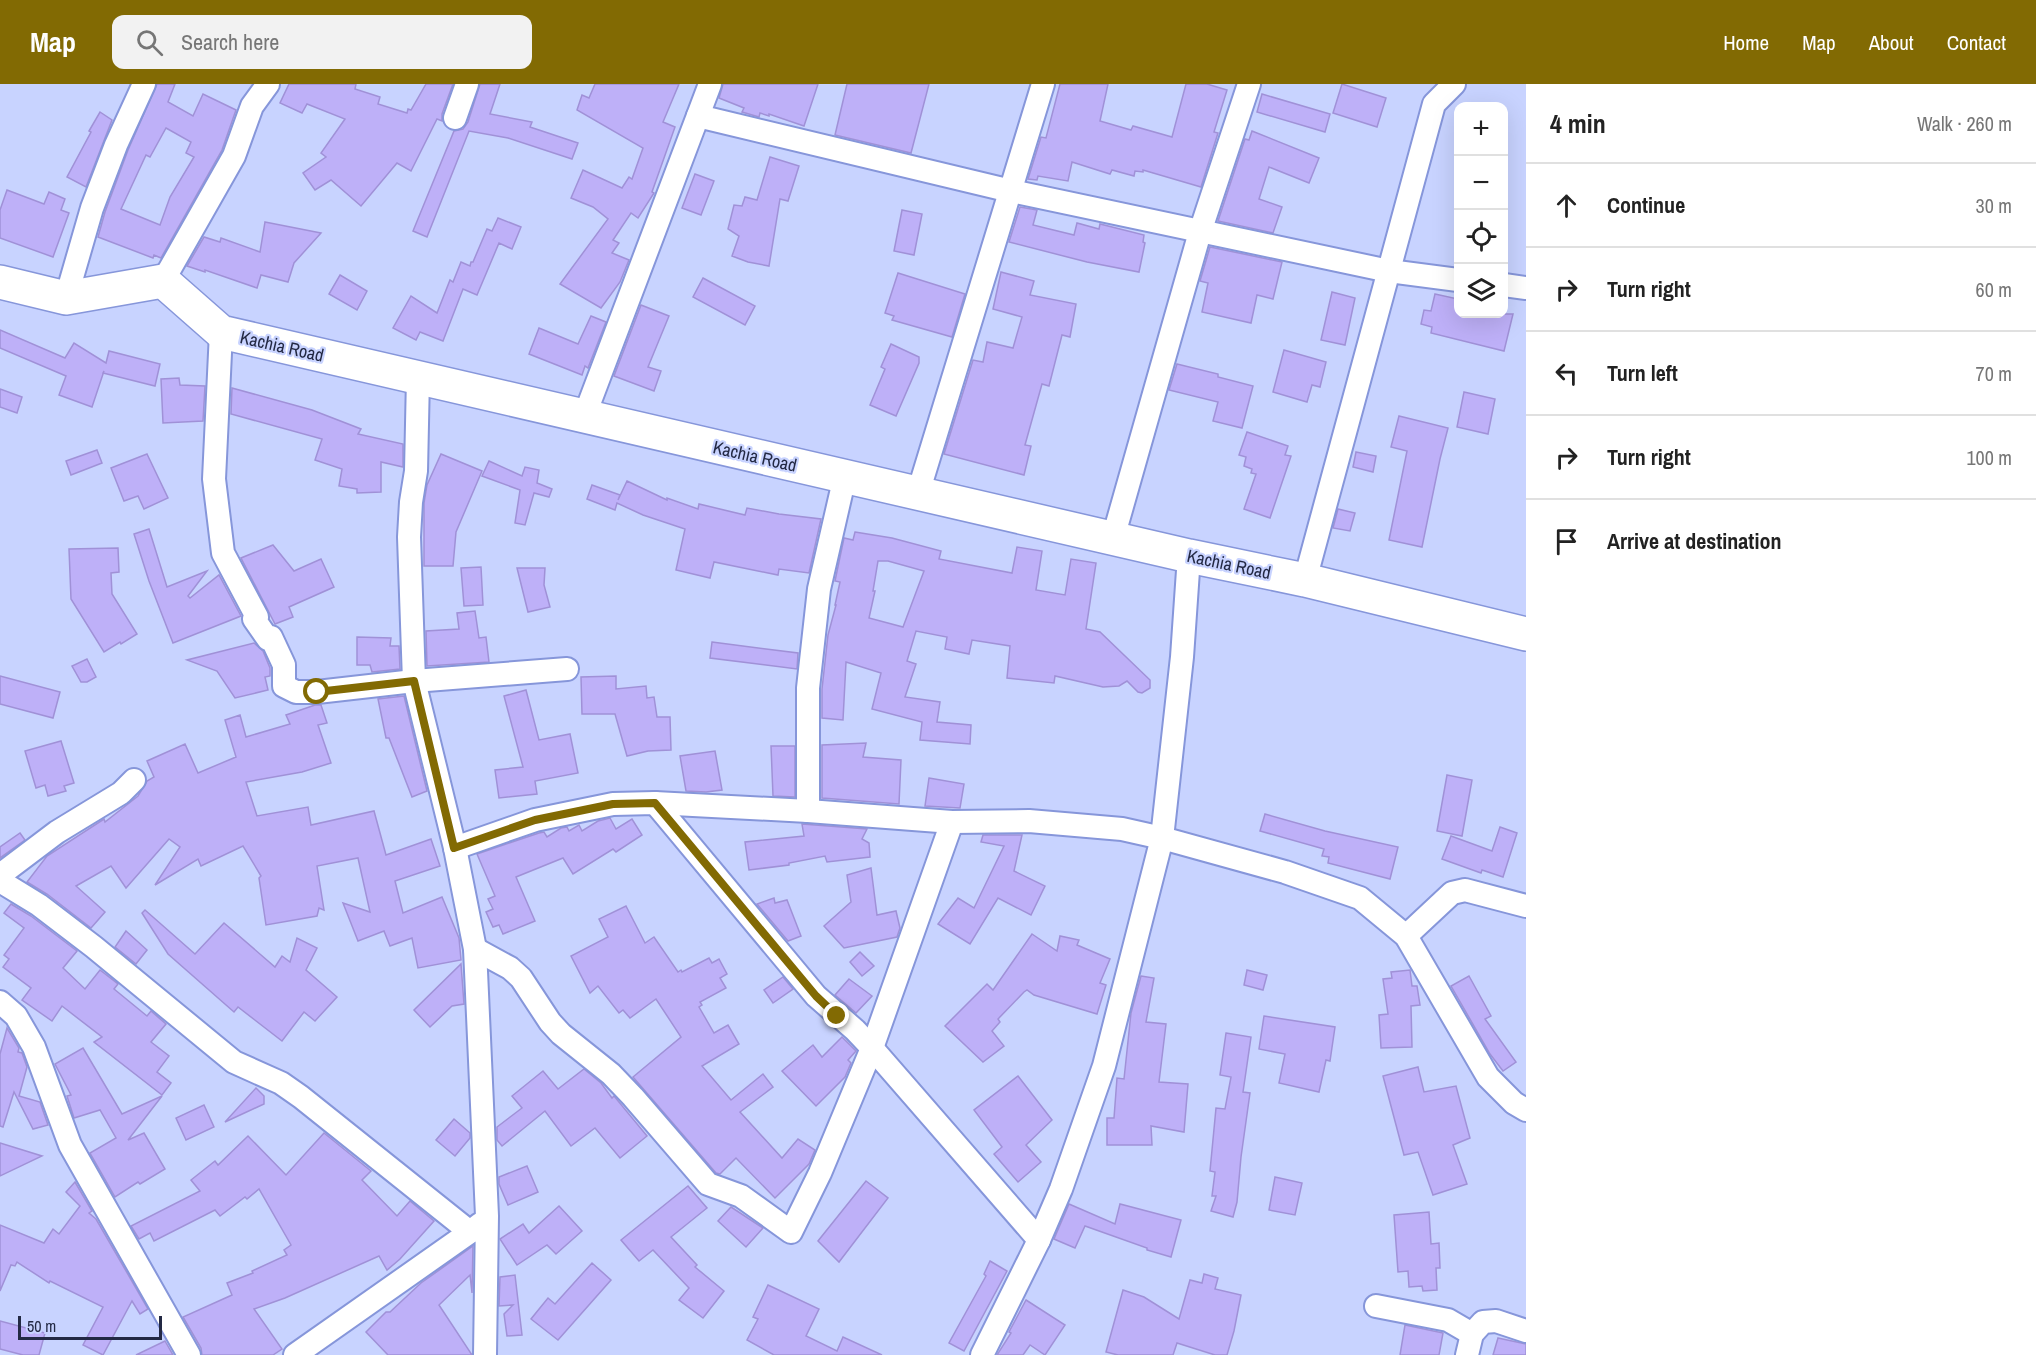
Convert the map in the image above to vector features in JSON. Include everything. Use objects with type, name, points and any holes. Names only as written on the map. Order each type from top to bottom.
[{"type":"highway","points":[[0,282],[66,298],[163,281]]},
{"type":"highway","name":"Kachia Road","points":[[163,281],[220,332],[1189,556],[1305,580],[1526,634]]},
{"type":"street","points":[[66,298],[92,208],[116,145],[144,84]]},
{"type":"street","points":[[163,281],[234,156],[252,105],[268,84]]},
{"type":"street","points":[[455,118],[467,84]]},
{"type":"street","points":[[584,417],[710,84]]},
{"type":"street","points":[[918,493],[1043,84]]},
{"type":"street","points":[[1113,538],[1200,232],[1249,84]]},
{"type":"street","points":[[1305,580],[1436,94],[1454,84]]},
{"type":"street","points":[[698,116],[1011,191],[1200,232],[1389,271],[1454,279]]},
{"type":"street","points":[[1508,286],[1526,288]]},
{"type":"street","points":[[220,332],[214,479],[224,553],[257,617],[255,619],[268,639],[271,637],[284,665],[284,686],[296,692],[317,692],[414,681],[567,669]]},
{"type":"street","points":[[418,377],[416,471],[409,537],[414,681],[454,848],[475,949],[487,1216],[485,1355]]},
{"type":"street","points":[[808,811],[809,677],[819,589],[845,477]]},
{"type":"street","points":[[982,1355],[1039,1240],[1061,1189],[1104,1066],[1162,838],[1182,657],[1189,556]]},
{"type":"street","points":[[0,875],[57,832],[121,793],[134,780]]},
{"type":"street","points":[[454,848],[535,820],[613,804],[655,803],[952,822],[1029,820],[1122,829],[1162,838],[1285,872],[1360,898],[1406,936],[1488,1077],[1514,1103],[1526,1110]]},
{"type":"street","points":[[655,803],[816,996],[872,1048],[1039,1240]]},
{"type":"street","points":[[475,949],[510,968],[521,978],[550,1022],[626,1089],[708,1184],[741,1196],[791,1232],[820,1173],[872,1048],[952,822]]},
{"type":"street","points":[[0,881],[39,905],[94,947],[234,1062],[282,1083],[302,1097],[471,1233]]},
{"type":"street","points":[[1406,936],[1452,893],[1465,890],[1526,906]]},
{"type":"street","points":[[0,1002],[16,1016],[34,1047],[70,1145],[189,1355]]},
{"type":"street","points":[[295,1355],[471,1233],[487,1216]]},
{"type":"street","points":[[1376,1306],[1448,1320],[1470,1345],[1483,1322],[1496,1321],[1526,1331]]},
{"type":"building","points":[[157,84],[175,84],[168,102],[193,116],[203,94],[236,110],[222,150],[161,258],[154,255],[153,258],[98,237],[128,150]],"holes":[[[166,128],[191,142],[186,153],[194,157],[170,197],[160,225],[121,209],[146,155],[150,157]]]},
{"type":"building","points":[[289,84],[356,84],[355,89],[380,97],[378,104],[407,113],[426,84],[453,84],[442,114],[442,121],[437,119],[411,171],[397,163],[361,206],[331,180],[315,190],[303,173],[326,157],[321,153],[345,119],[307,104],[302,113],[280,103]]},
{"type":"building","points":[[480,84],[500,84],[490,114],[532,122],[530,127],[578,143],[572,159],[508,138],[469,131],[427,237],[413,231],[454,131],[463,129],[468,122]]},
{"type":"building","points":[[595,84],[679,84],[663,122],[675,127],[652,192],[654,193],[638,218],[631,213],[613,240],[619,243],[612,253],[629,260],[620,282],[601,308],[560,284],[608,219],[593,207],[571,198],[583,170],[622,188],[629,177],[632,179],[643,148],[577,110],[582,95],[589,98]]},
{"type":"building","points":[[723,84],[818,84],[804,126],[769,114],[769,116],[760,113],[759,117],[742,112],[744,108],[719,98]]},
{"type":"building","points":[[847,84],[929,84],[911,153],[835,135]]},
{"type":"building","points":[[1060,84],[1108,84],[1100,121],[1131,130],[1133,126],[1172,137],[1186,84],[1207,84],[1227,90],[1214,132],[1218,133],[1201,187],[1143,170],[1143,172],[1135,171],[1134,176],[1112,170],[1110,174],[1072,162],[1068,181],[1038,176],[1037,180],[1028,179],[1041,137],[1046,138]]},
{"type":"building","points":[[1342,84],[1386,98],[1377,127],[1333,113]]},
{"type":"building","points":[[1262,94],[1330,114],[1325,132],[1257,112]]},
{"type":"building","points":[[100,112],[112,120],[86,187],[67,177]]},
{"type":"building","points":[[1252,131],[1319,158],[1309,183],[1269,167],[1259,199],[1282,207],[1273,233],[1218,221],[1245,139],[1249,140]]},
{"type":"building","points":[[770,157],[799,166],[788,201],[780,199],[769,266],[732,256],[739,236],[728,229],[734,205],[742,206],[745,197],[757,200]]},
{"type":"building","points":[[695,174],[714,181],[701,215],[682,208]]},
{"type":"building","points":[[7,190],[44,204],[49,192],[65,199],[61,210],[69,213],[53,257],[0,238],[0,210]]},
{"type":"building","points":[[1020,207],[1037,210],[1033,225],[1074,235],[1077,223],[1099,229],[1100,224],[1144,235],[1143,242],[1145,243],[1139,272],[1087,262],[1009,242]]},
{"type":"building","points":[[902,210],[922,214],[914,255],[894,251]]},
{"type":"building","points":[[498,218],[521,227],[512,249],[499,243],[477,295],[463,289],[443,341],[420,332],[416,340],[393,328],[411,296],[437,313],[450,280],[453,282],[461,262],[470,266],[487,229],[492,231]]},
{"type":"building","points":[[265,222],[321,233],[294,263],[288,282],[261,275],[257,288],[187,266],[204,237],[220,242],[221,238],[260,252]]},
{"type":"building","points":[[1210,247],[1282,262],[1273,299],[1257,295],[1251,323],[1202,312],[1208,283],[1200,281]]},
{"type":"building","points":[[1001,272],[1034,281],[1030,295],[1076,304],[1070,337],[1062,335],[1049,386],[1042,384],[1025,445],[1031,446],[1024,475],[944,454],[973,360],[983,362],[987,342],[1013,348],[1022,317],[993,309]]},
{"type":"building","points":[[898,273],[965,294],[952,337],[892,320],[894,316],[885,313]]},
{"type":"building","points":[[340,275],[367,291],[357,310],[329,294]]},
{"type":"building","points":[[703,278],[755,306],[745,325],[693,297]]},
{"type":"building","points":[[1332,292],[1355,298],[1345,345],[1321,340]]},
{"type":"building","points":[[1435,294],[1454,298],[1454,318],[1508,318],[1508,314],[1513,314],[1504,351],[1431,333],[1432,327],[1421,324],[1424,310],[1431,311]]},
{"type":"building","points":[[641,305],[669,316],[648,367],[661,371],[654,391],[614,376]]},
{"type":"building","points":[[591,316],[606,322],[588,368],[585,366],[582,375],[529,354],[539,328],[578,344]]},
{"type":"building","points":[[0,330],[65,358],[74,343],[106,363],[109,351],[160,364],[155,386],[103,373],[92,407],[59,395],[66,376],[0,348]]},
{"type":"building","points":[[891,344],[919,357],[919,363],[896,416],[870,405],[885,369],[881,367]]},
{"type":"building","points":[[1284,350],[1326,362],[1320,387],[1312,385],[1307,402],[1273,392]]},
{"type":"building","points":[[1177,364],[1253,386],[1242,428],[1213,421],[1218,402],[1169,390]]},
{"type":"building","points":[[179,378],[180,385],[205,386],[203,421],[163,423],[161,379]]},
{"type":"building","points":[[232,388],[312,410],[361,429],[358,434],[403,444],[403,467],[381,462],[381,492],[357,493],[357,489],[339,486],[342,469],[315,460],[322,439],[231,414]]},
{"type":"building","points":[[0,389],[22,397],[17,413],[0,407]]},
{"type":"building","points":[[1464,392],[1495,399],[1488,434],[1457,427]]},
{"type":"building","points":[[1399,416],[1448,428],[1422,547],[1389,540],[1407,451],[1391,447]]},
{"type":"building","points":[[1247,432],[1288,446],[1285,455],[1291,456],[1270,518],[1244,509],[1256,474],[1251,473],[1252,469],[1244,466],[1246,457],[1239,455]]},
{"type":"building","points":[[97,450],[102,463],[71,475],[66,461]]},
{"type":"building","points":[[1356,452],[1376,456],[1373,472],[1353,467]]},
{"type":"building","points":[[147,454],[168,498],[144,509],[138,496],[124,501],[111,468]]},
{"type":"building","points":[[441,454],[482,471],[456,532],[453,566],[424,566],[424,503],[427,485]]},
{"type":"building","points":[[489,461],[522,476],[525,467],[539,470],[537,483],[552,489],[549,497],[534,493],[525,525],[515,523],[520,490],[482,476]]},
{"type":"building","points":[[627,481],[667,500],[667,498],[698,509],[699,504],[745,515],[747,508],[821,519],[809,573],[779,569],[778,575],[714,562],[710,578],[676,570],[685,529],[643,515],[617,503],[615,510],[587,499],[592,485],[620,495],[618,500]]},
{"type":"building","points":[[1338,509],[1355,513],[1350,531],[1333,528]]},
{"type":"building","points":[[149,529],[167,587],[207,571],[188,596],[190,598],[219,575],[241,616],[173,643],[134,534]]},
{"type":"building","points":[[855,532],[892,538],[941,551],[939,559],[1012,573],[1017,547],[1042,551],[1036,590],[1065,595],[1071,559],[1096,563],[1086,629],[1100,632],[1150,680],[1150,688],[1142,693],[1127,681],[1119,686],[1103,687],[1055,676],[1054,683],[1007,678],[1010,646],[972,640],[969,654],[945,649],[947,637],[916,631],[907,661],[916,664],[905,697],[940,702],[937,722],[971,725],[970,744],[920,740],[922,722],[872,709],[881,673],[846,662],[843,720],[822,718],[822,689],[828,635],[840,582],[835,581],[844,538],[853,540]],"holes":[[[878,561],[888,561],[924,571],[903,627],[869,618]]]},
{"type":"building","points":[[273,545],[294,571],[321,559],[334,587],[289,607],[293,617],[275,624],[241,558]]},
{"type":"building","points":[[118,548],[119,572],[111,573],[112,594],[137,634],[104,652],[71,599],[69,549]]},
{"type":"building","points":[[481,567],[483,605],[464,606],[461,568]]},
{"type":"building","points":[[517,568],[545,568],[544,585],[550,607],[528,612]]},
{"type":"building","points":[[475,611],[479,638],[486,637],[489,662],[427,666],[426,631],[459,629],[457,613]]},
{"type":"building","points":[[357,637],[391,638],[390,646],[399,646],[400,669],[372,672],[370,665],[357,665]]},
{"type":"building","points":[[712,642],[798,653],[797,669],[710,658]]},
{"type":"building","points":[[254,643],[263,651],[270,668],[270,676],[265,677],[268,690],[235,698],[217,671],[187,660]]},
{"type":"building","points":[[87,659],[96,677],[87,682],[81,682],[72,666]]},
{"type":"building","points":[[0,676],[60,692],[53,718],[0,704]]},
{"type":"building","points":[[616,676],[616,689],[646,686],[647,698],[654,697],[657,717],[670,717],[671,750],[648,751],[627,756],[615,714],[582,714],[581,677]]},
{"type":"building","points":[[526,690],[539,740],[570,734],[578,773],[535,781],[537,794],[499,798],[495,770],[523,767],[504,696]]},
{"type":"building","points":[[404,696],[427,791],[412,797],[389,738],[386,738],[378,699]]},
{"type":"building","points":[[321,705],[327,723],[318,725],[331,763],[302,772],[246,782],[257,816],[308,807],[311,825],[374,811],[386,855],[431,839],[440,866],[395,881],[403,913],[442,897],[459,938],[461,960],[418,968],[412,938],[390,946],[384,931],[358,941],[343,903],[370,912],[358,858],[317,866],[324,910],[319,908],[317,916],[266,925],[259,878],[261,876],[243,846],[201,866],[198,859],[155,885],[180,847],[169,839],[126,888],[111,866],[76,886],[105,912],[91,928],[47,894],[27,882],[47,856],[104,819],[105,822],[138,796],[147,781],[154,777],[147,761],[185,744],[198,773],[236,757],[225,720],[240,715],[246,737],[290,724],[286,715]]},
{"type":"building","points":[[61,741],[74,783],[64,786],[66,791],[48,796],[45,785],[36,788],[25,751]]},
{"type":"building","points":[[866,743],[863,757],[901,760],[899,804],[822,798],[822,745]]},
{"type":"building","points":[[771,746],[795,746],[795,797],[773,796]]},
{"type":"building","points":[[715,751],[722,790],[686,791],[680,756]]},
{"type":"building","points":[[1447,775],[1472,780],[1462,836],[1437,831]]},
{"type":"building","points":[[929,778],[964,784],[960,808],[925,806]]},
{"type":"building","points":[[1265,814],[1325,831],[1398,847],[1390,879],[1328,863],[1329,857],[1322,856],[1324,849],[1260,831]]},
{"type":"building","points":[[610,818],[616,829],[632,819],[642,835],[616,852],[613,849],[573,874],[563,858],[516,877],[535,921],[503,934],[499,925],[493,927],[486,912],[493,909],[488,899],[495,896],[477,854],[539,833],[544,832],[547,837],[561,828],[567,827],[569,831],[579,825],[582,831],[598,821]]},
{"type":"building","points":[[802,824],[867,829],[862,839],[869,843],[870,857],[827,862],[825,856],[789,863],[789,865],[749,870],[745,842],[804,836]]},
{"type":"building","points":[[1500,827],[1517,833],[1503,877],[1482,870],[1481,873],[1442,859],[1451,836],[1492,851]]},
{"type":"building","points":[[20,833],[25,840],[0,858],[0,847]]},
{"type":"building","points":[[983,835],[1022,835],[1014,871],[1045,886],[1031,915],[998,898],[970,944],[938,924],[958,898],[974,908],[1004,846],[981,842]]},
{"type":"building","points":[[871,868],[877,915],[896,911],[900,928],[897,937],[844,948],[824,926],[851,902],[847,875]]},
{"type":"building","points":[[774,898],[775,903],[787,900],[801,936],[788,941],[757,904]]},
{"type":"building","points":[[11,904],[31,916],[77,951],[63,968],[85,989],[100,970],[118,984],[114,989],[147,1016],[151,1011],[166,1024],[151,1042],[169,1056],[157,1072],[171,1083],[162,1095],[94,1042],[102,1037],[62,1006],[52,1021],[22,1000],[31,988],[3,967],[9,959],[4,955],[24,928],[4,913]]},
{"type":"building","points":[[626,906],[645,943],[654,937],[678,972],[709,958],[712,963],[719,959],[727,974],[720,978],[726,988],[700,1002],[702,1005],[699,1007],[714,1033],[728,1025],[739,1044],[702,1066],[731,1100],[763,1074],[773,1087],[740,1112],[782,1158],[798,1139],[815,1150],[809,1164],[775,1198],[736,1158],[720,1174],[716,1173],[633,1077],[681,1037],[656,999],[630,1018],[623,1010],[619,1013],[598,986],[590,993],[571,956],[608,937],[599,919]]},
{"type":"building","points":[[145,910],[195,954],[224,923],[275,967],[282,956],[290,962],[297,938],[317,948],[306,970],[337,997],[315,1021],[304,1012],[282,1041],[238,1007],[234,1012],[168,954],[142,913]]},
{"type":"building","points":[[126,931],[147,950],[136,964],[115,947]]},
{"type":"building","points":[[1032,934],[1057,951],[1060,936],[1079,940],[1077,945],[1110,959],[1100,983],[1106,985],[1097,1014],[1034,995],[1027,990],[998,1019],[1000,1022],[992,1031],[1004,1046],[983,1062],[945,1026],[987,984],[993,990]]},
{"type":"building","points":[[860,952],[874,966],[862,976],[850,962]]},
{"type":"building","points":[[461,964],[464,1004],[452,1006],[430,1027],[414,1010]]},
{"type":"building","points":[[1247,970],[1267,975],[1263,990],[1244,985]]},
{"type":"building","points":[[1410,970],[1412,986],[1417,986],[1420,1005],[1411,1006],[1412,1047],[1381,1048],[1379,1015],[1388,1014],[1383,979],[1392,978],[1391,972]]},
{"type":"building","points":[[1141,976],[1154,978],[1146,1022],[1166,1024],[1159,1082],[1188,1084],[1184,1132],[1151,1126],[1152,1145],[1107,1145],[1107,1118],[1114,1118],[1117,1078],[1124,1079],[1131,1013]]},
{"type":"building","points":[[1469,976],[1491,1016],[1485,1019],[1516,1062],[1503,1071],[1490,1054],[1451,986]]},
{"type":"building","points":[[783,977],[793,989],[773,1003],[764,990]]},
{"type":"building","points":[[849,979],[872,996],[856,1013],[835,995]]},
{"type":"building","points":[[1264,1016],[1335,1027],[1330,1061],[1326,1060],[1319,1092],[1279,1083],[1285,1054],[1259,1049]]},
{"type":"building","points":[[7,1028],[19,1048],[18,1052],[22,1053],[27,1067],[19,1096],[40,1102],[48,1125],[33,1129],[14,1092],[3,1127],[0,1126],[0,1054]]},
{"type":"building","points":[[1226,1033],[1251,1037],[1243,1092],[1250,1093],[1237,1202],[1233,1217],[1211,1211],[1216,1196],[1212,1196],[1215,1172],[1210,1171],[1216,1108],[1225,1109],[1231,1077],[1220,1075]]},
{"type":"building","points":[[842,1037],[856,1051],[848,1060],[851,1063],[845,1077],[816,1106],[782,1071],[813,1045],[822,1057]]},
{"type":"building","points":[[83,1048],[122,1114],[162,1096],[128,1140],[144,1133],[165,1169],[140,1184],[138,1182],[115,1197],[90,1153],[116,1138],[100,1110],[74,1118],[67,1096],[71,1095],[55,1064]]},
{"type":"building","points":[[1418,1067],[1424,1092],[1456,1086],[1470,1138],[1453,1145],[1467,1184],[1433,1195],[1418,1152],[1404,1155],[1383,1076]]},
{"type":"building","points":[[584,1069],[601,1083],[612,1098],[614,1096],[647,1136],[620,1158],[595,1128],[571,1146],[545,1111],[502,1146],[497,1140],[497,1127],[522,1108],[512,1096],[543,1071],[558,1089]]},
{"type":"building","points":[[1018,1076],[1052,1120],[1026,1145],[1041,1162],[1018,1182],[994,1154],[1002,1147],[974,1110]]},
{"type":"building","points":[[256,1088],[264,1096],[264,1104],[225,1122]]},
{"type":"building","points":[[204,1105],[214,1127],[186,1140],[176,1118]]},
{"type":"building","points":[[454,1119],[470,1133],[470,1138],[455,1156],[436,1140]]},
{"type":"building","points":[[324,1133],[371,1171],[362,1180],[397,1216],[410,1201],[434,1221],[387,1270],[379,1256],[285,1298],[254,1309],[282,1349],[273,1355],[202,1355],[201,1348],[183,1317],[232,1295],[227,1283],[253,1273],[252,1271],[287,1255],[284,1250],[291,1245],[259,1189],[220,1216],[215,1210],[154,1241],[150,1233],[139,1239],[131,1226],[200,1191],[191,1180],[215,1161],[218,1165],[248,1136],[286,1175]]},
{"type":"building","points":[[0,1143],[42,1156],[0,1176]]},
{"type":"building","points":[[527,1166],[538,1192],[508,1205],[499,1184],[499,1177]]},
{"type":"building","points":[[1275,1177],[1302,1183],[1295,1215],[1269,1210]]},
{"type":"building","points":[[866,1181],[888,1198],[839,1262],[818,1241]]},
{"type":"building","points":[[75,1182],[92,1211],[89,1213],[96,1219],[148,1309],[140,1314],[132,1301],[103,1355],[83,1345],[103,1307],[50,1281],[49,1283],[17,1262],[15,1266],[11,1265],[0,1291],[0,1225],[44,1243],[53,1229],[59,1234],[80,1206],[66,1192]]},
{"type":"building","points":[[688,1186],[707,1208],[671,1237],[697,1265],[695,1267],[724,1291],[703,1318],[679,1300],[689,1288],[653,1250],[639,1261],[621,1240]]},
{"type":"building","points":[[1069,1204],[1115,1224],[1120,1204],[1181,1220],[1171,1257],[1085,1226],[1075,1248],[1054,1239]]},
{"type":"building","points":[[559,1206],[582,1231],[556,1254],[547,1245],[517,1265],[500,1239],[523,1224],[529,1233]]},
{"type":"building","points":[[731,1207],[763,1228],[746,1247],[718,1221]]},
{"type":"building","points":[[1429,1212],[1431,1244],[1439,1243],[1440,1268],[1436,1268],[1437,1290],[1423,1291],[1422,1286],[1409,1287],[1408,1271],[1398,1272],[1394,1215]]},
{"type":"building","points":[[473,1246],[472,1293],[470,1275],[439,1305],[472,1355],[388,1355],[366,1332],[421,1283]]},
{"type":"building","points":[[990,1261],[1007,1271],[964,1351],[949,1343],[986,1276],[984,1274]]},
{"type":"building","points":[[592,1263],[611,1280],[558,1340],[531,1319],[548,1298],[555,1304]]},
{"type":"building","points":[[1204,1274],[1218,1278],[1215,1289],[1241,1295],[1227,1355],[1215,1355],[1177,1343],[1173,1355],[1118,1355],[1106,1352],[1123,1290],[1144,1297],[1179,1319],[1190,1280],[1202,1283]]},
{"type":"building","points":[[515,1275],[522,1335],[507,1336],[504,1314],[513,1305],[499,1306],[500,1277]]},
{"type":"building","points":[[768,1285],[819,1309],[806,1336],[837,1351],[843,1337],[882,1355],[774,1355],[747,1340],[758,1319],[753,1317]]},
{"type":"building","points":[[1026,1300],[1065,1325],[1045,1355],[1030,1345],[1023,1355],[997,1355],[1011,1333],[1009,1332]]},
{"type":"building","points":[[0,1321],[45,1333],[39,1355],[23,1355],[0,1349]]},
{"type":"building","points":[[1405,1325],[1443,1333],[1439,1355],[1400,1355]]},
{"type":"building","points":[[1498,1338],[1526,1344],[1526,1355],[1493,1355]]},
{"type":"building","points":[[165,1341],[173,1355],[136,1355]]},
{"type":"route","points":[[317,692],[414,681],[454,848],[535,820],[613,804],[655,803],[816,996],[837,1016]]}]
